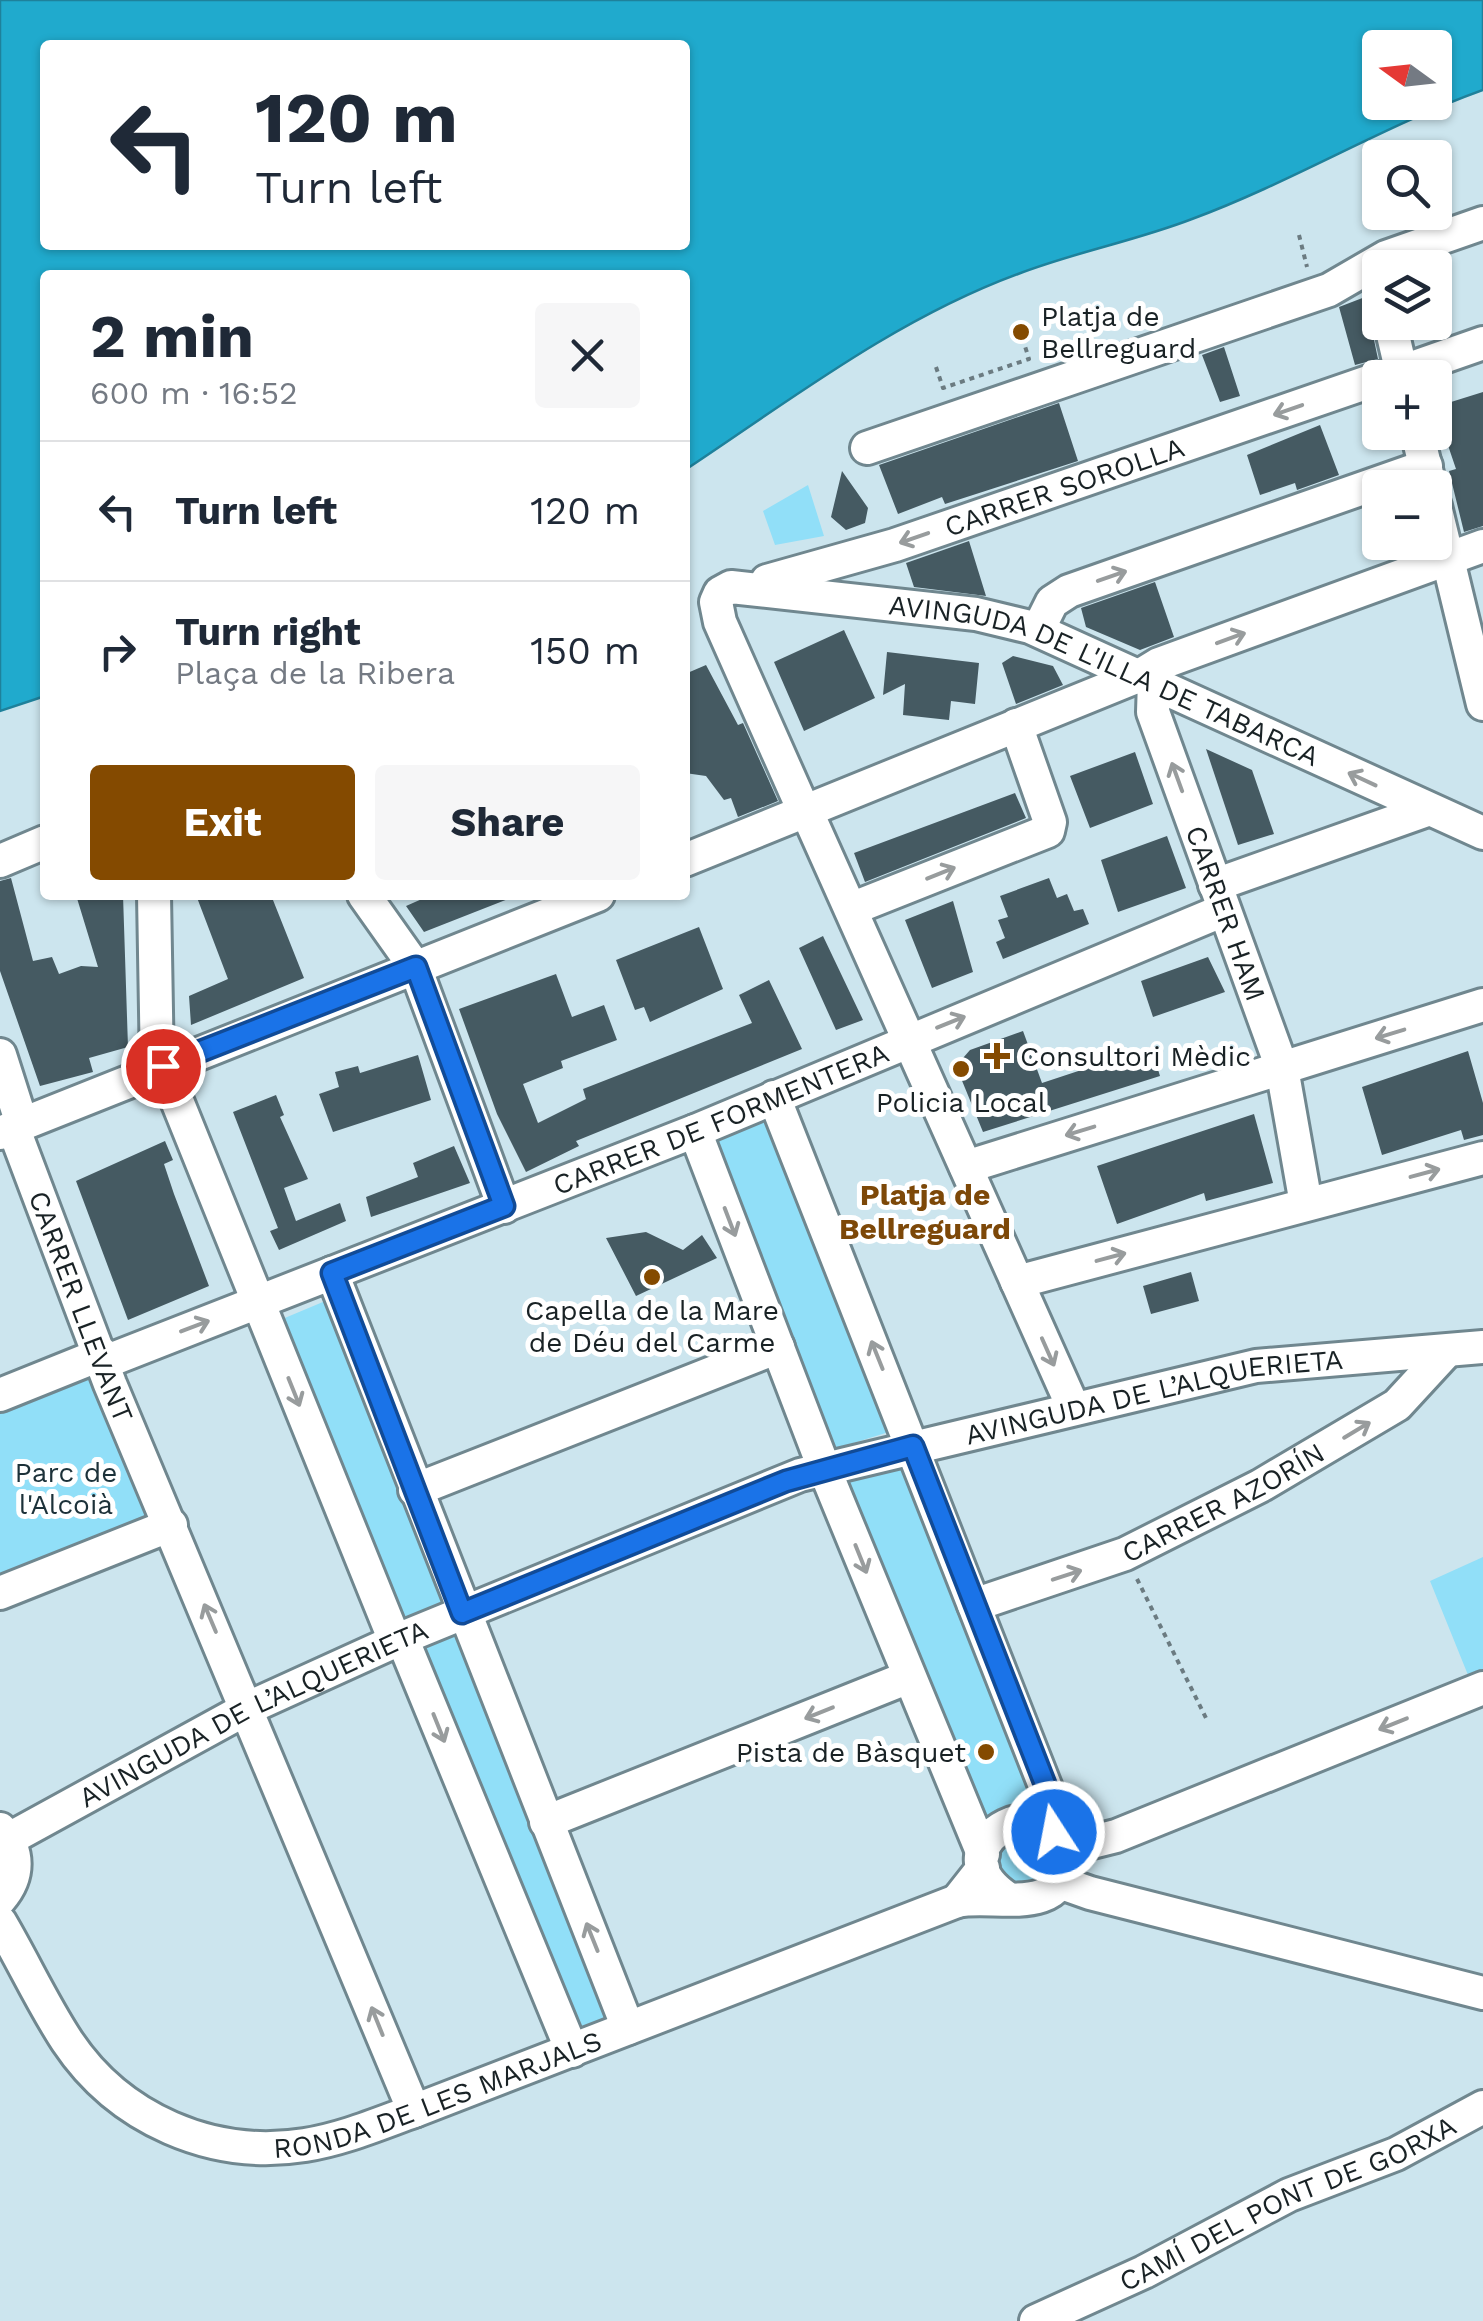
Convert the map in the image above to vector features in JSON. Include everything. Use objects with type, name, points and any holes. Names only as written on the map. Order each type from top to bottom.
[{"type":"street","points":[[1425,250],[1483,223]]},
{"type":"street","points":[[867,448],[914,428],[1362,278]]},
{"type":"street","name":"CARRER SOROLLA","points":[[1436,360],[1483,343]]},
{"type":"street","name":"CARRER SOROLLA","points":[[747,587],[895,544],[1362,386]]},
{"type":"street","points":[[1038,630],[1052,602],[1069,591],[1362,498]]},
{"type":"street","points":[[1452,556],[1483,546]]},
{"type":"street","points":[[690,858],[1016,725],[1148,678],[1159,664],[1442,560]]},
{"type":"street","points":[[1447,560],[1483,704]]},
{"type":"street","points":[[747,587],[723,590],[716,602],[720,622],[1073,1407]]},
{"type":"street","name":"AVINGUDA DE L'ILLA DE TABARCA","points":[[747,587],[976,614],[1038,630],[1427,810],[1483,832]]},
{"type":"street","name":"CARRER HAM","points":[[1148,678],[1153,712],[1282,1068],[1306,1204]]},
{"type":"street","points":[[851,909],[1048,831],[1050,822],[1016,725]]},
{"type":"street","name":"CARRER DE FORMENTERA","points":[[103,1358],[694,1131],[1220,897],[1427,810]]},
{"type":"street","points":[[0,861],[40,844]]},
{"type":"street","points":[[154,900],[160,1068],[572,2050]]},
{"type":"street","points":[[368,900],[416,967],[504,1206]]},
{"type":"street","points":[[12,1128],[585,900]]},
{"type":"street","points":[[966,1167],[1483,1004]]},
{"type":"street","name":"CARRER LLEVANT","points":[[0,1055],[12,1128],[414,2111]]},
{"type":"street","points":[[774,1097],[1054,1807],[1060,1882]]},
{"type":"street","points":[[694,1131],[988,1882],[1007,1898]]},
{"type":"street","points":[[1017,1282],[1483,1158]]},
{"type":"street","points":[[332,1273],[462,1613],[628,2028]]},
{"type":"street","points":[[415,1490],[778,1348]]},
{"type":"street","name":"AVINGUDA DE L’ALQUERIETA","points":[[4,1834],[248,1708],[399,1640],[824,1468],[1271,1364],[1444,1354],[1483,1348]]},
{"type":"street","name":"CARRER AZORÍN","points":[[974,1605],[1125,1554],[1260,1486],[1398,1405],[1444,1354]]},
{"type":"street","points":[[0,1396],[103,1358]]},
{"type":"street","points":[[0,1593],[172,1525]]},
{"type":"street","points":[[546,1822],[910,1676]]},
{"type":"street","points":[[1059,1840],[1161,1818],[1483,1688]]},
{"type":"street","points":[[957,1901],[983,1861],[995,1830],[1015,1820],[1038,1821],[1059,1840]]},
{"type":"street","points":[[0,1899],[9,1888],[16,1864],[4,1834]]},
{"type":"street","points":[[957,1901],[1034,1900],[1060,1882]]},
{"type":"street","points":[[1060,1882],[1090,1894],[1483,1993]]},
{"type":"street","name":"RONDA DE LES MARJALS","points":[[0,1922],[84,2063],[114,2094],[173,2130],[209,2141],[287,2147],[329,2140],[414,2111],[957,1901]]},
{"type":"street","name":"CAMÍ DEL PONT DE GORXA","points":[[1036,2321],[1144,2272],[1289,2195],[1396,2154],[1483,2108]]},
{"type":"path","points":[[1299,235],[1308,270]]},
{"type":"path","points":[[936,367],[942,388],[988,375],[1030,359],[1022,337]]},
{"type":"path","points":[[1125,1554],[1206,1718]]},
{"type":"green space","points":[[808,485],[824,536],[775,545],[763,511]]},
{"type":"green space","points":[[769,1112],[892,1431],[831,1450],[709,1137]]},
{"type":"green space","points":[[330,1299],[449,1604],[400,1624],[280,1320]]},
{"type":"green space","name":"Parc de l'Alcoià","points":[[86,1369],[152,1525],[0,1586],[0,1405]]},
{"type":"green space","points":[[905,1459],[1046,1814],[983,1834],[841,1477]]},
{"type":"green space","points":[[1483,1557],[1483,1670],[1468,1675],[1430,1581]]},
{"type":"green space","points":[[462,1630],[619,2019],[575,2036],[418,1647]]},
{"type":"green space","points":[[1025,1834],[1043,1842],[1051,1860],[1043,1878],[1025,1886],[1007,1878],[999,1860],[1007,1842]]},
{"type":"shaded area","points":[[0,0],[1483,0],[1483,90],[1452,102],[1452,30],[1362,30],[1362,120],[1409,120],[1229,204],[973,292],[846,362],[690,467],[690,270],[40,270],[40,698],[0,711]]},
{"type":"building","points":[[1362,298],[1362,340],[1374,340],[1378,359],[1362,360],[1355,365],[1339,307]]},
{"type":"building","points":[[1224,347],[1240,396],[1220,402],[1202,355]]},
{"type":"building","points":[[1483,392],[1483,526],[1464,532],[1452,483],[1452,470],[1456,469],[1450,450],[1452,402]]},
{"type":"building","points":[[1059,403],[1078,461],[945,504],[942,497],[898,514],[879,465]]},
{"type":"building","points":[[1320,425],[1339,475],[1297,490],[1295,483],[1260,495],[1247,455]]},
{"type":"building","points":[[842,471],[868,508],[865,523],[846,530],[831,517]]},
{"type":"building","points":[[969,541],[986,596],[914,587],[906,563]]},
{"type":"building","points":[[1155,582],[1174,637],[1140,650],[1086,627],[1081,608]]},
{"type":"building","points":[[844,630],[875,698],[804,731],[774,662]]},
{"type":"building","points":[[887,652],[979,663],[975,704],[951,701],[949,720],[903,715],[905,684],[883,695]]},
{"type":"building","points":[[1013,656],[1053,666],[1063,685],[1016,704],[1002,663]]},
{"type":"building","points":[[706,665],[738,725],[743,723],[778,801],[738,817],[731,798],[724,800],[706,776],[690,774],[690,672]]},
{"type":"building","points":[[1206,749],[1252,770],[1274,834],[1238,845]]},
{"type":"building","points":[[1135,752],[1153,804],[1090,828],[1070,776]]},
{"type":"building","points":[[1015,793],[1026,818],[865,882],[854,853]]},
{"type":"building","points":[[1167,836],[1186,888],[1118,912],[1101,860]]},
{"type":"building","points":[[11,878],[33,961],[52,957],[59,974],[81,966],[98,967],[78,900],[123,900],[128,1047],[89,1058],[93,1072],[40,1086],[0,971],[0,881]]},
{"type":"building","points":[[1049,878],[1057,898],[1067,894],[1074,911],[1083,909],[1089,924],[1003,959],[996,942],[1005,938],[998,920],[1008,917],[1000,896]]},
{"type":"building","points":[[198,900],[273,900],[304,978],[191,1025],[189,996],[228,979]]},
{"type":"building","points":[[420,900],[506,900],[424,932],[406,906]]},
{"type":"building","points":[[953,901],[973,972],[932,988],[905,920]]},
{"type":"building","points":[[699,927],[723,989],[650,1022],[644,1007],[635,1010],[616,960]]},
{"type":"building","points":[[823,936],[863,1020],[836,1030],[799,948]]},
{"type":"building","points":[[1208,957],[1225,992],[1153,1017],[1141,981]]},
{"type":"building","points":[[556,974],[572,1017],[604,1005],[617,1040],[561,1061],[563,1068],[523,1084],[538,1123],[586,1099],[583,1089],[752,1023],[739,995],[769,980],[802,1049],[576,1141],[579,1146],[526,1172],[497,1114],[459,1009]]},
{"type":"building","points":[[1023,1031],[1042,1083],[1151,1047],[1160,1076],[983,1132],[956,1066],[970,1050]]},
{"type":"building","points":[[1468,1051],[1483,1103],[1483,1135],[1464,1140],[1461,1130],[1382,1155],[1362,1087]]},
{"type":"building","points":[[418,1055],[431,1100],[333,1132],[319,1094],[339,1087],[335,1072],[358,1066],[360,1073]]},
{"type":"building","points":[[276,1095],[284,1115],[280,1117],[308,1179],[284,1188],[296,1221],[340,1203],[346,1221],[279,1250],[270,1231],[278,1228],[233,1112]]},
{"type":"building","points":[[1254,1114],[1273,1183],[1206,1201],[1204,1193],[1117,1224],[1097,1166]]},
{"type":"building","points":[[165,1141],[173,1160],[164,1164],[209,1286],[128,1320],[76,1181]]},
{"type":"building","points":[[454,1146],[470,1183],[371,1217],[366,1197],[418,1177],[413,1163]]},
{"type":"building","name":"Capella de la Mare de Déu del Carme","points":[[646,1232],[683,1250],[702,1235],[717,1258],[636,1296],[606,1238]]},
{"type":"building","points":[[1191,1272],[1199,1301],[1151,1314],[1143,1286]]},
{"type":"place","name":"Platja de Bellreguard","points":[[1021,332]]},
{"type":"place","name":"Consultori Mèdic","points":[[997,1056]]},
{"type":"place","name":"Policia Local","points":[[961,1069]]},
{"type":"place","name":"Capella de la Mare de Déu del Carme","points":[[652,1277]]},
{"type":"place","name":"Pista de Bàsquet","points":[[986,1752]]},
{"type":"district","name":"Platja de Bellreguard","points":[[925,1212]]},
{"type":"route","points":[[163,1066],[416,967],[504,1206],[332,1273],[462,1613],[786,1481],[913,1446],[1054,1807],[1054,1832]]}]
